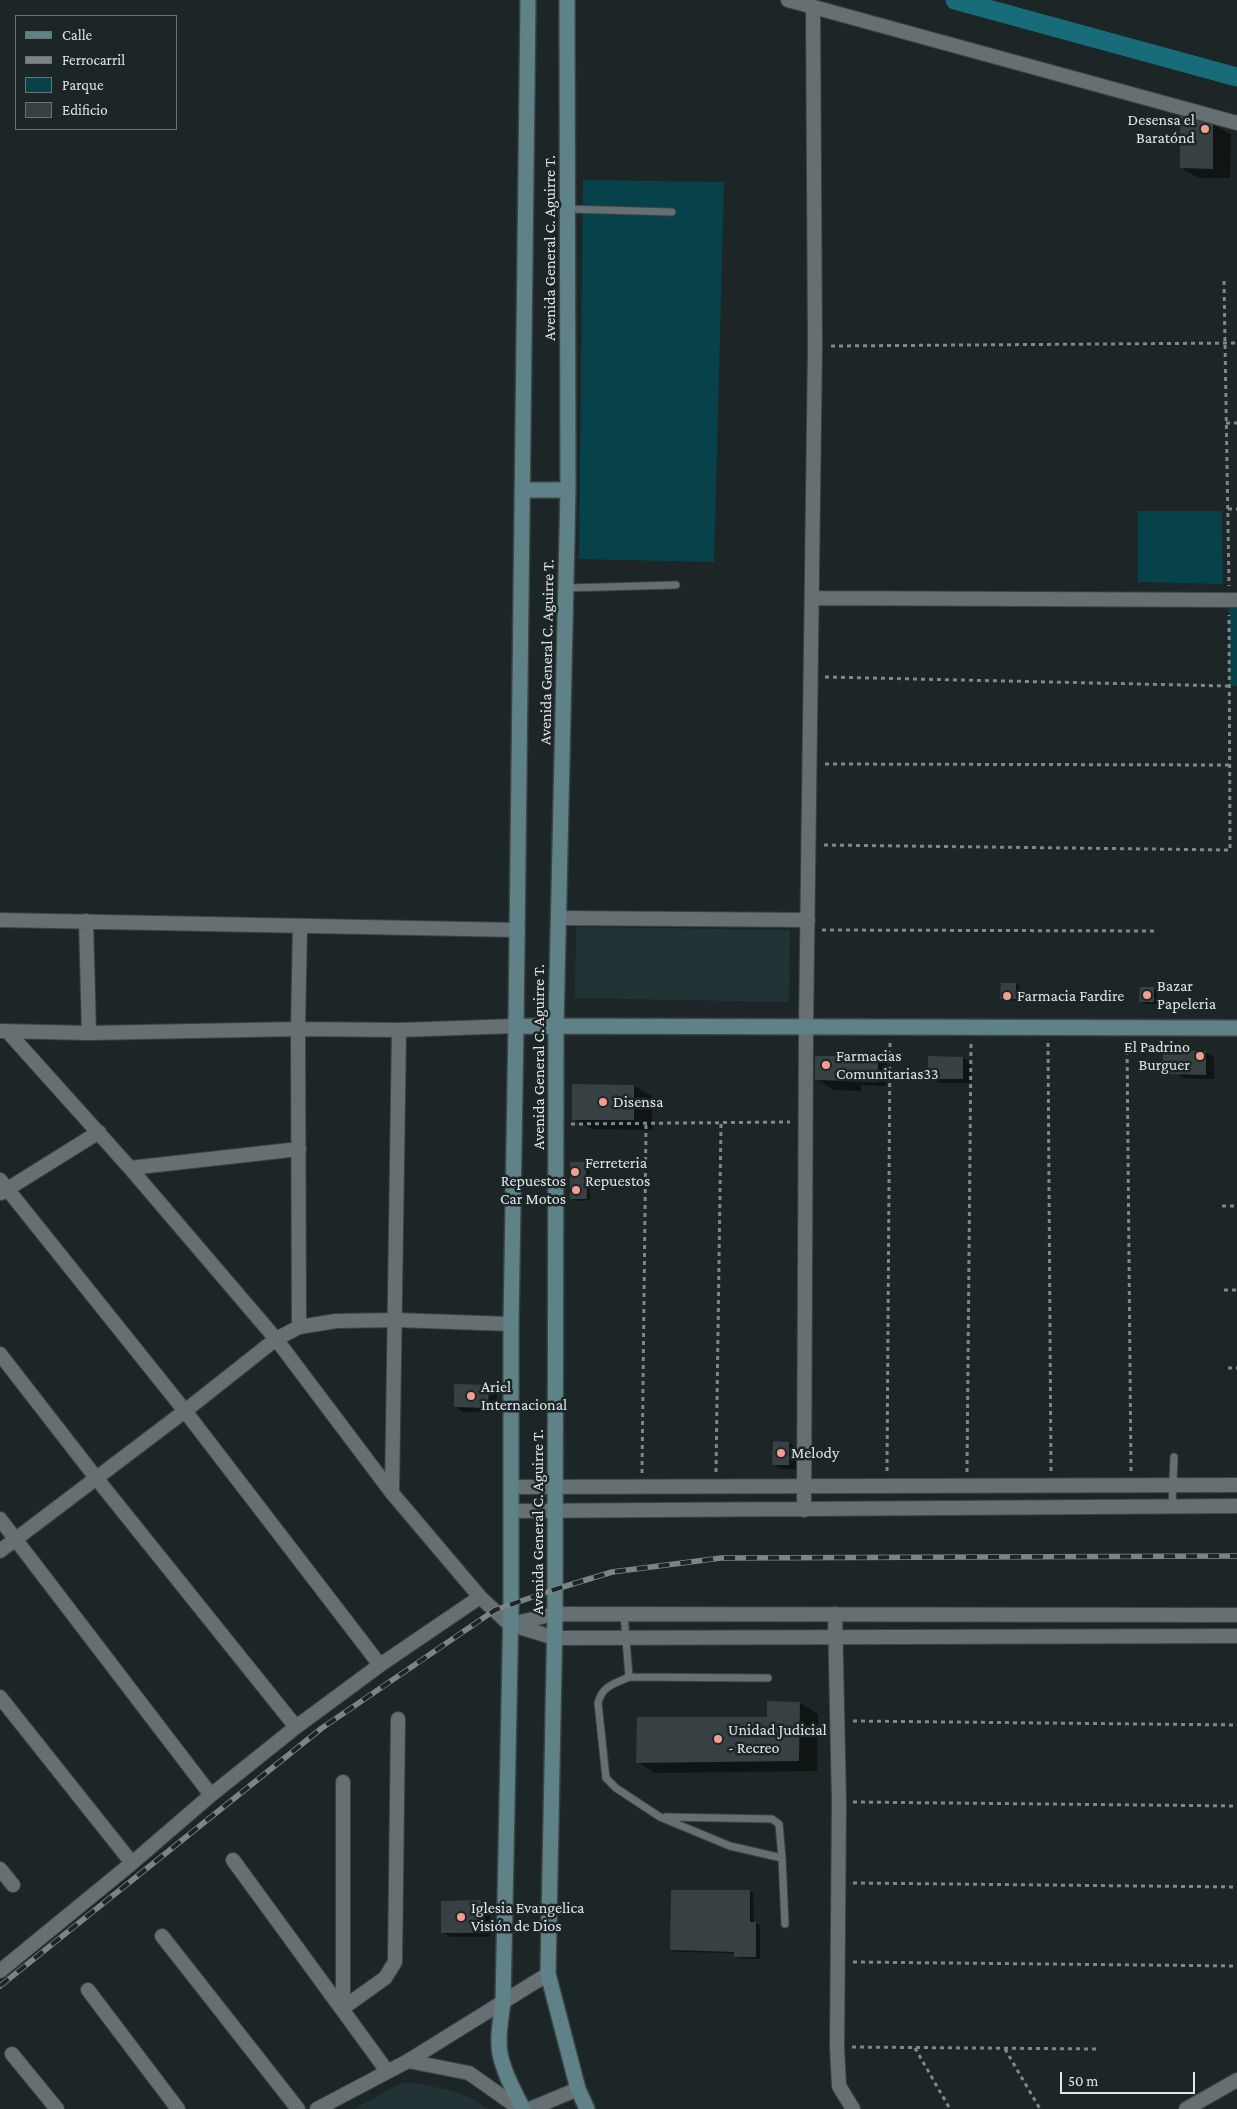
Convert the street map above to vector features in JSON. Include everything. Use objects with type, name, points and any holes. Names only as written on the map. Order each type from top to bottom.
[{"type":"street","name":"Avenida General C. Aguirre T.","points":[[521,2109],[505,2071],[500,2052],[503,2002],[511,1511],[511,1324],[518,930],[528,0]]},
{"type":"street","name":"Avenida General C. Aguirre T.","points":[[567,0],[568,490],[556,1026],[556,1614],[548,1974],[578,2089],[588,2109]]},
{"type":"street","points":[[788,0],[1237,123]]},
{"type":"street","points":[[804,1510],[806,1027],[815,346],[813,8]]},
{"type":"street","points":[[522,490],[568,490]]},
{"type":"street","points":[[812,598],[1233,600]]},
{"type":"street","points":[[559,918],[808,925]]},
{"type":"street","points":[[0,920],[518,930]]},
{"type":"street","points":[[86,921],[89,1033]]},
{"type":"street","points":[[299,1327],[298,1029],[300,926]]},
{"type":"street","points":[[3,1031],[89,1033],[298,1029],[399,1030],[516,1026],[1237,1028]]},
{"type":"street","points":[[392,1493],[399,1030]]},
{"type":"street","points":[[3,1031],[130,1168],[276,1339],[392,1493],[480,1597],[509,1624],[555,1638],[1237,1636]]},
{"type":"street","points":[[98,1132],[2,1187],[185,1411],[380,1665]]},
{"type":"street","points":[[130,1168],[299,1149]]},
{"type":"street","points":[[0,1551],[185,1411],[276,1339],[299,1327],[336,1321],[396,1320],[511,1324]]},
{"type":"street","points":[[0,1354],[96,1479],[296,1727]]},
{"type":"street","points":[[511,1488],[1237,1485]]},
{"type":"street","points":[[511,1511],[1237,1506]]},
{"type":"street","points":[[0,1519],[211,1795]]},
{"type":"street","points":[[0,1971],[132,1863],[211,1795],[296,1727],[380,1665],[480,1597]]},
{"type":"street","points":[[509,1624],[556,1614],[1237,1615]]},
{"type":"street","points":[[835,1614],[839,1802],[837,2047],[839,2086],[853,2109]]},
{"type":"street","points":[[1075,1614],[1076,1637]]},
{"type":"street","points":[[0,1698],[132,1863]]},
{"type":"street","points":[[343,2008],[385,1978],[394,1962],[398,1719]]},
{"type":"street","points":[[343,1782],[343,2008]]},
{"type":"street","points":[[233,1860],[343,2008],[387,2071]]},
{"type":"street","points":[[0,1869],[13,1885]]},
{"type":"street","points":[[162,1936],[298,2109]]},
{"type":"street","points":[[317,2109],[408,2061],[548,1974]]},
{"type":"street","points":[[88,1990],[178,2109]]},
{"type":"street","points":[[12,2054],[57,2109]]},
{"type":"street","points":[[408,2061],[469,2073],[521,2109]]},
{"type":"street","points":[[1186,2109],[1237,2080]]},
{"type":"street","points":[[530,2109],[578,2089]]},
{"type":"lane","points":[[567,209],[672,212]]},
{"type":"lane","points":[[566,588],[676,584]]},
{"type":"lane","points":[[1172,1507],[1174,1457]]},
{"type":"lane","points":[[624,1614],[629,1678]]},
{"type":"lane","points":[[768,1678],[629,1678],[605,1688],[600,1694],[598,1703],[606,1778],[616,1788],[660,1817],[730,1846],[782,1858]]},
{"type":"lane","points":[[660,1817],[772,1819],[779,1824],[785,1924]]},
{"type":"path","points":[[808,845],[1230,850],[1229,686],[1233,600],[1227,509],[1224,281]]},
{"type":"path","points":[[815,346],[1237,344]]},
{"type":"path","points":[[1226,423],[1237,423]]},
{"type":"path","points":[[1227,509],[1237,509]]},
{"type":"path","points":[[811,676],[1229,686]]},
{"type":"path","points":[[810,764],[1229,765]]},
{"type":"path","points":[[808,925],[1156,931]]},
{"type":"path","points":[[887,1486],[890,1027]]},
{"type":"path","points":[[967,1486],[971,1027]]},
{"type":"path","points":[[1048,1027],[1052,1485]]},
{"type":"path","points":[[1127,1027],[1131,1485]]},
{"type":"path","points":[[556,1125],[806,1122]]},
{"type":"path","points":[[716,1487],[721,1123]]},
{"type":"path","points":[[642,1487],[646,1124]]},
{"type":"path","points":[[1222,1206],[1237,1206]]},
{"type":"path","points":[[1224,1290],[1237,1290]]},
{"type":"path","points":[[1228,1368],[1237,1368]]},
{"type":"path","points":[[838,1721],[1237,1725]]},
{"type":"path","points":[[839,1802],[1237,1806]]},
{"type":"path","points":[[837,1883],[1237,1887]]},
{"type":"path","points":[[838,1962],[1237,1966]]},
{"type":"path","points":[[837,2047],[1097,2049]]},
{"type":"path","points":[[915,2048],[950,2109]]},
{"type":"path","points":[[1005,2049],[1040,2109]]},
{"type":"shaded area","points":[[576,927],[790,930],[789,1002],[575,998]]},
{"type":"shaded area","points":[[402,2083],[413,2083],[450,2090],[473,2099],[488,2109],[354,2109]]},
{"type":"green space","points":[[583,180],[724,182],[714,562],[579,559]]},
{"type":"green space","points":[[1138,511],[1222,511],[1223,584],[1138,582]]},
{"type":"green space","points":[[1229,600],[1237,600],[1237,686],[1229,686]]},
{"type":"building","points":[[1180,113],[1213,123],[1213,169],[1180,168]]},
{"type":"building","points":[[1001,983],[1016,983],[1016,999],[1000,999]]},
{"type":"building","name":"Bazar Papeleria","points":[[1140,987],[1154,987],[1154,1002],[1139,1002]]},
{"type":"building","points":[[1163,1050],[1206,1051],[1206,1075],[1163,1074]]},
{"type":"building","points":[[815,1056],[878,1056],[878,1082],[815,1080]]},
{"type":"building","points":[[928,1056],[963,1057],[963,1079],[928,1079]]},
{"type":"building","name":"Disensa","points":[[572,1084],[634,1085],[634,1120],[572,1120]]},
{"type":"building","points":[[570,1162],[586,1162],[587,1199],[570,1199]]},
{"type":"building","name":"Ariel Internacional","points":[[454,1384],[489,1385],[488,1408],[454,1407]]},
{"type":"building","name":"Melody","points":[[773,1441],[789,1442],[789,1465],[772,1465]]},
{"type":"building","name":"Unidad Judicial - Recreo","points":[[767,1701],[800,1702],[799,1761],[636,1763],[637,1717],[767,1717]]},
{"type":"building","points":[[671,1890],[750,1890],[750,1922],[756,1922],[756,1957],[734,1957],[734,1952],[670,1950]]},
{"type":"building","name":"Iglesia Evangelica Visión de Dios","points":[[481,1900],[482,1933],[441,1933],[441,1901]]},
{"type":"waterway","points":[[955,0],[1237,77]]},
{"type":"railway","points":[[0,1986],[322,1728],[495,1610],[612,1572],[721,1558],[1237,1556]]},
{"type":"place","name":"Desensa el Baratónd","points":[[1205,129]]},
{"type":"place","name":"Bazar Papeleria","points":[[1147,995]]},
{"type":"place","name":"Farmacia Fardire","points":[[1007,996]]},
{"type":"place","name":"El Padrino Burguer","points":[[1200,1056]]},
{"type":"place","name":"Farmacias Comunitarias33","points":[[826,1065]]},
{"type":"place","name":"Disensa","points":[[603,1102]]},
{"type":"place","name":"Ferreteria Repuestos","points":[[575,1172]]},
{"type":"place","name":"Repuestos Car Motos","points":[[576,1190]]},
{"type":"place","name":"Ariel Internacional","points":[[471,1396]]},
{"type":"place","name":"Melody","points":[[781,1453]]},
{"type":"place","name":"Unidad Judicial - Recreo","points":[[718,1739]]},
{"type":"place","name":"Iglesia Evangelica Visión de Dios","points":[[461,1917]]}]
